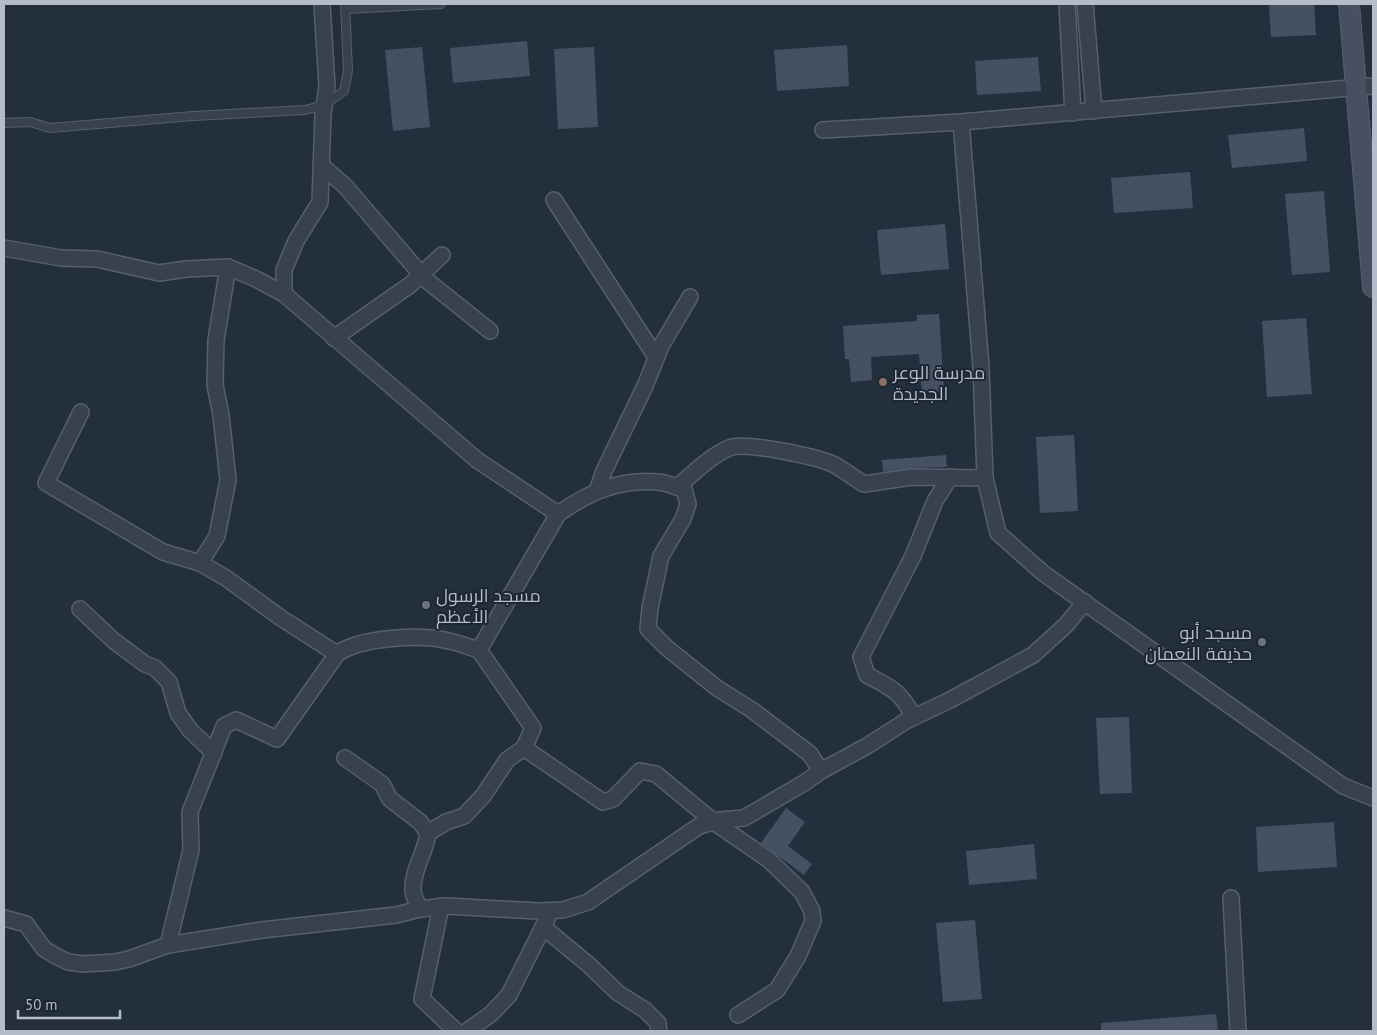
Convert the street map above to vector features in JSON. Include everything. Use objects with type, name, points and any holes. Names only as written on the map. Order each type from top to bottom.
[{"type":"main road","points":[[1348,4],[1364,87],[1373,287]]},
{"type":"street","points":[[284,294],[284,270],[296,240],[320,202],[324,105],[327,86],[322,4]]},
{"type":"street","points":[[1067,4],[1073,113]]},
{"type":"street","points":[[1085,4],[1094,111]]},
{"type":"street","points":[[823,130],[961,122],[1364,87]]},
{"type":"street","points":[[961,122],[981,367],[985,478],[998,533],[1043,573],[1342,786],[1373,798]]},
{"type":"street","points":[[322,166],[345,186],[425,279],[490,331]]},
{"type":"street","points":[[554,200],[656,357]]},
{"type":"street","points":[[4,248],[61,258],[97,259],[159,272],[228,267],[256,279],[284,294],[476,460],[558,514]]},
{"type":"street","points":[[334,338],[410,285],[442,255]]},
{"type":"street","points":[[200,564],[217,536],[228,480],[222,423],[215,385],[216,340],[228,267]]},
{"type":"street","points":[[597,491],[661,346],[690,297]]},
{"type":"street","points":[[81,412],[46,484],[163,552],[200,564],[226,578],[281,618],[338,654]]},
{"type":"street","points":[[677,487],[714,457],[731,447],[758,448],[816,458],[835,466],[864,484],[912,477],[985,478]]},
{"type":"street","points":[[914,717],[906,702],[897,691],[867,674],[861,657],[913,556],[935,501],[950,477]]},
{"type":"street","points":[[479,650],[558,514],[575,502],[597,491],[629,482],[659,482],[684,489],[688,504],[683,519],[661,556],[650,608],[648,629],[667,648],[717,688],[752,710],[810,754],[821,771]]},
{"type":"street","points":[[4,918],[26,924],[44,949],[68,962],[84,964],[129,959],[168,945],[262,930],[396,915],[441,906],[563,910],[588,902],[699,826],[744,818],[914,717],[950,700],[1033,655],[1066,625],[1085,602]]},
{"type":"street","points":[[80,609],[114,641],[145,664],[156,668],[169,682],[178,713],[190,730],[214,753]]},
{"type":"street","points":[[168,945],[190,850],[190,812],[224,726],[236,720],[277,739],[338,654],[346,648],[378,640],[411,638],[448,640],[479,650],[533,728],[524,748],[507,760],[483,796],[464,816],[446,822],[428,833]]},
{"type":"street","points":[[524,748],[603,802],[613,799],[640,771],[656,774],[714,822],[769,860],[802,892],[812,911],[813,921],[798,956],[777,990],[738,1015]]},
{"type":"street","points":[[345,758],[382,784],[390,799],[420,822],[428,833],[427,845],[415,873],[413,891],[420,909]]},
{"type":"street","points":[[1231,898],[1238,1031]]},
{"type":"street","points":[[441,906],[422,999],[456,1031]]},
{"type":"street","points":[[467,1031],[491,1014],[509,995],[550,911]]},
{"type":"street","points":[[543,927],[589,965],[618,993],[645,1010],[658,1023],[659,1031]]},
{"type":"lane","points":[[4,123],[30,122],[50,128],[193,116],[305,110],[324,105],[344,92],[348,71],[346,6],[441,4]]},
{"type":"building","points":[[1269,4],[1314,4],[1316,35],[1271,37]]},
{"type":"building","points":[[527,41],[530,76],[453,83],[450,48]]},
{"type":"building","points":[[847,45],[849,86],[777,91],[774,50]]},
{"type":"building","points":[[422,47],[430,127],[393,131],[385,50]]},
{"type":"building","points":[[594,47],[598,127],[558,129],[554,49]]},
{"type":"building","points":[[1038,57],[1041,91],[977,95],[975,61]]},
{"type":"building","points":[[1304,128],[1307,161],[1232,168],[1228,135]]},
{"type":"building","points":[[1190,172],[1193,208],[1114,213],[1111,178]]},
{"type":"building","points":[[1324,191],[1330,272],[1292,275],[1285,194]]},
{"type":"building","points":[[945,224],[949,269],[881,275],[877,230]]},
{"type":"building","points":[[939,314],[944,391],[922,392],[919,354],[871,357],[872,380],[851,382],[849,359],[845,359],[843,326],[917,321],[917,315]]},
{"type":"building","points":[[1306,318],[1312,394],[1267,397],[1262,321]]},
{"type":"building","points":[[1074,435],[1078,511],[1040,513],[1036,437]]},
{"type":"building","points":[[946,455],[947,467],[912,468],[883,472],[882,460]]},
{"type":"building","points":[[1129,717],[1132,793],[1100,794],[1096,718]]},
{"type":"building","points":[[786,808],[805,822],[788,846],[812,864],[804,875],[761,843]]},
{"type":"building","points":[[1334,822],[1337,867],[1258,872],[1256,827]]},
{"type":"building","points":[[1034,844],[1037,879],[969,885],[966,851]]},
{"type":"building","points":[[975,920],[982,999],[943,1002],[936,923]]},
{"type":"building","points":[[1216,1014],[1218,1031],[1101,1031],[1101,1023]]},
{"type":"place","name":"مدرسة الوعر الجديدة","points":[[883,382]]},
{"type":"place","name":"مسجد الرسول الأعظم","points":[[426,605]]},
{"type":"place","name":"مسجد أبو حذيفة النعمان","points":[[1262,642]]}]
